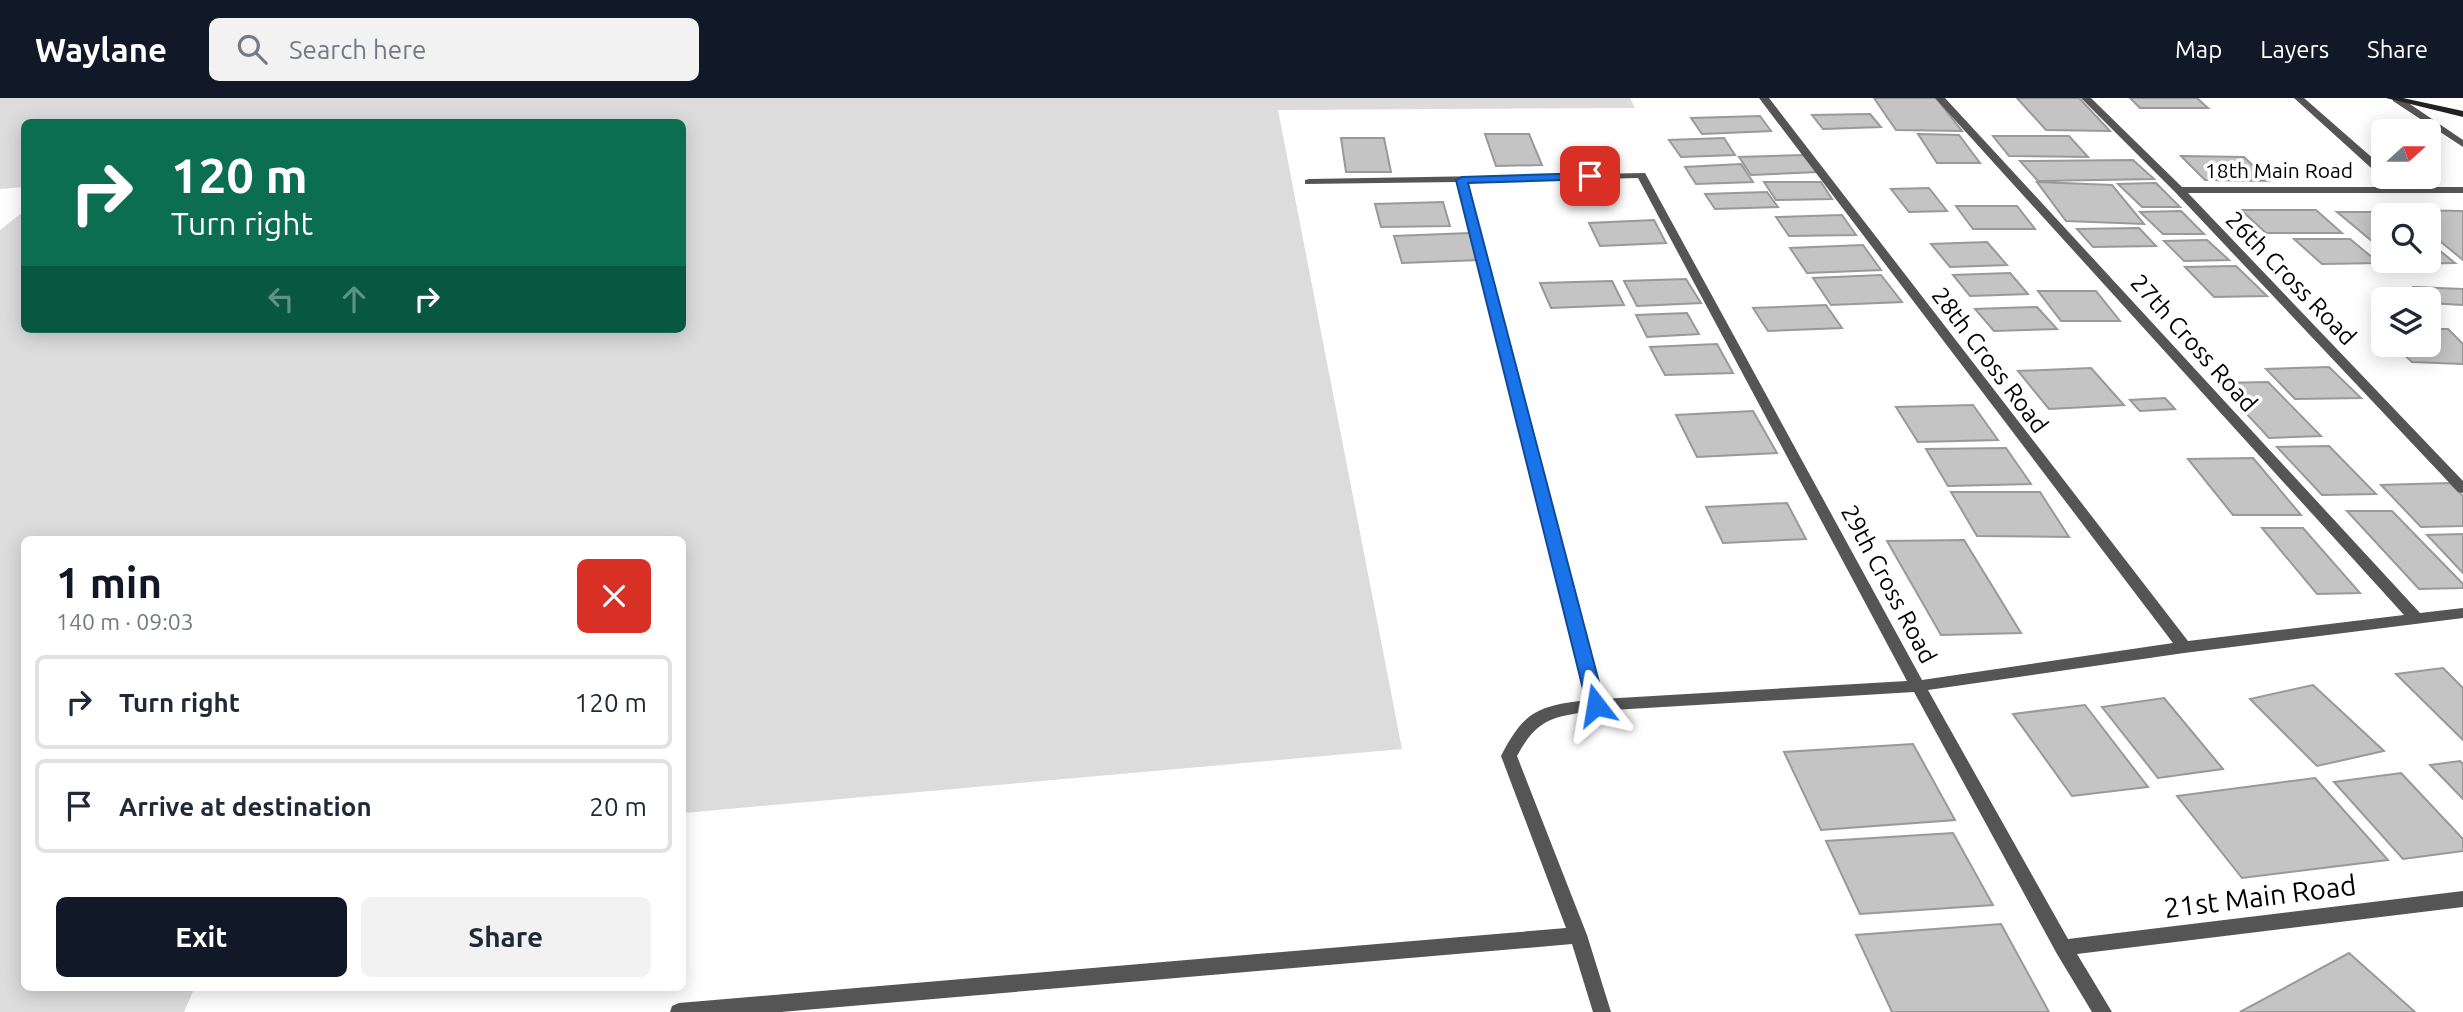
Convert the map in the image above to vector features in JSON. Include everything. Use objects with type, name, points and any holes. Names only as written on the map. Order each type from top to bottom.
[{"type":"main road","points":[[2394,99],[2463,114]]},
{"type":"street","name":"28th Cross Road","points":[[1764,98],[2184,647]]},
{"type":"street","name":"27th Cross Road","points":[[1940,98],[2416,618]]},
{"type":"street","name":"26th Cross Road","points":[[2086,98],[2179,190],[2463,489]]},
{"type":"street","points":[[2299,98],[2371,162]]},
{"type":"street","points":[[2394,99],[2463,144]]},
{"type":"street","name":"29th Cross Road","points":[[1462,180],[1641,175],[1918,686],[2063,948],[2103,1012]]},
{"type":"street","points":[[1309,182],[1462,180],[1596,705]]},
{"type":"street","name":"18th Main Road","points":[[2179,190],[2463,190]]},
{"type":"street","points":[[1602,1012],[1578,935],[1509,756],[1523,728],[1549,711],[1596,705],[1918,686],[2184,647],[2463,613]]},
{"type":"street","name":"21st Main Road","points":[[2063,948],[2463,899]]},
{"type":"street","points":[[680,1012],[1578,935]]},
{"type":"shaded area","points":[[0,98],[1630,98],[1635,108],[1278,110],[1402,749],[686,813],[686,536],[21,536],[21,991],[193,991],[184,1012],[0,1012],[0,230],[21,213],[21,333],[686,333],[686,119],[21,119],[21,187],[0,189]]},
{"type":"building","points":[[1874,98],[1936,98],[1962,131],[1896,130]]},
{"type":"building","points":[[2017,98],[2079,98],[2110,131],[2046,130]]},
{"type":"building","points":[[2130,98],[2197,98],[2208,108],[2140,108]]},
{"type":"building","points":[[1870,114],[1881,127],[1823,129],[1812,115]]},
{"type":"building","points":[[1760,116],[1771,131],[1702,134],[1691,118]]},
{"type":"building","points":[[1485,134],[1529,134],[1542,165],[1496,166]]},
{"type":"building","points":[[1918,134],[1959,135],[1980,163],[1937,163]]},
{"type":"building","points":[[1993,136],[2069,136],[2088,157],[2009,156]]},
{"type":"building","points":[[1341,138],[1384,138],[1391,172],[1346,172]]},
{"type":"building","points":[[1724,138],[1735,155],[1681,157],[1669,140]]},
{"type":"building","points":[[1804,155],[1817,172],[1751,175],[1739,157]]},
{"type":"building","points":[[2181,156],[2244,157],[2269,181],[2205,180]]},
{"type":"building","points":[[2133,160],[2154,179],[2038,181],[2020,161]]},
{"type":"building","points":[[1741,164],[1753,182],[1696,184],[1685,167]]},
{"type":"building","points":[[1764,182],[1821,182],[1832,199],[1776,200]]},
{"type":"building","points":[[2037,182],[2112,185],[2144,224],[2066,221]]},
{"type":"building","points":[[2156,183],[2180,207],[2142,207],[2118,184]]},
{"type":"building","points":[[1929,188],[1947,211],[1909,212],[1891,189]]},
{"type":"building","points":[[1767,192],[1778,207],[1715,209],[1705,194]]},
{"type":"building","points":[[1443,202],[1450,226],[1381,227],[1375,204]]},
{"type":"building","points":[[1956,206],[2017,206],[2035,229],[1973,229]]},
{"type":"building","points":[[2241,210],[2316,210],[2342,233],[2266,233]]},
{"type":"building","points":[[2181,211],[2204,234],[2163,234],[2140,212]]},
{"type":"building","points":[[2441,211],[2463,211],[2463,260],[2441,242]]},
{"type":"building","points":[[2337,212],[2371,212],[2371,240]]},
{"type":"building","points":[[1842,215],[1856,235],[1789,236],[1776,217]]},
{"type":"building","points":[[1654,220],[1666,243],[1600,246],[1589,223]]},
{"type":"building","points":[[2139,228],[2156,246],[2093,247],[2077,229]]},
{"type":"building","points":[[1470,233],[1480,260],[1402,263],[1394,236]]},
{"type":"building","points":[[2294,239],[2350,239],[2371,256],[2371,263],[2322,264]]},
{"type":"building","points":[[2207,240],[2229,260],[2184,261],[2164,241]]},
{"type":"building","points":[[1987,242],[2007,265],[1950,267],[1931,244]]},
{"type":"building","points":[[1863,245],[1881,270],[1807,273],[1790,248]]},
{"type":"building","points":[[2441,252],[2455,263],[2441,263]]},
{"type":"building","points":[[2236,266],[2267,296],[2214,297],[2185,267]]},
{"type":"building","points":[[2010,273],[2028,294],[1970,296],[1953,275]]},
{"type":"building","points":[[1881,275],[1902,302],[1831,305],[1813,278]]},
{"type":"building","points":[[1686,279],[1701,303],[1637,306],[1624,281]]},
{"type":"building","points":[[1612,281],[1624,305],[1551,308],[1540,283]]},
{"type":"building","points":[[2441,288],[2463,289],[2463,305],[2441,304]]},
{"type":"building","points":[[2038,291],[2096,291],[2120,321],[2061,321]]},
{"type":"building","points":[[1826,305],[1842,328],[1768,331],[1753,308]]},
{"type":"building","points":[[2037,307],[2057,329],[1994,331],[1975,309]]},
{"type":"building","points":[[1687,313],[1699,334],[1647,337],[1636,315]]},
{"type":"building","points":[[2441,329],[2448,329],[2463,344],[2463,364],[2412,362],[2407,357],[2441,357]]},
{"type":"building","points":[[1717,344],[1733,373],[1665,375],[1650,347]]},
{"type":"building","points":[[2329,367],[2361,398],[2295,399],[2266,369]]},
{"type":"building","points":[[2091,368],[2124,405],[2049,409],[2018,371]]},
{"type":"building","points":[[2268,382],[2321,436],[2269,438],[2218,383]]},
{"type":"building","points":[[2165,398],[2175,409],[2140,411],[2130,400]]},
{"type":"building","points":[[1973,405],[1998,440],[1918,442],[1896,407]]},
{"type":"building","points":[[1753,411],[1777,453],[1697,457],[1676,415]]},
{"type":"building","points":[[2329,446],[2376,494],[2322,495],[2277,447]]},
{"type":"building","points":[[2006,448],[2031,484],[1948,486],[1926,449]]},
{"type":"building","points":[[2253,458],[2301,515],[2233,515],[2188,459]]},
{"type":"building","points":[[2450,483],[2463,496],[2463,526],[2421,527],[2381,485]]},
{"type":"building","points":[[1951,492],[2040,492],[2069,537],[1977,536]]},
{"type":"building","points":[[1787,503],[1806,539],[1723,543],[1706,507]]},
{"type":"building","points":[[2347,511],[2392,511],[2463,584],[2463,588],[2419,589]]},
{"type":"building","points":[[2262,528],[2303,528],[2360,593],[2317,594]]},
{"type":"building","points":[[2463,534],[2463,573],[2427,535]]},
{"type":"building","points":[[1964,540],[2021,633],[1941,635],[1887,541]]},
{"type":"building","points":[[2443,668],[2463,688],[2463,740],[2396,674]]},
{"type":"building","points":[[2313,685],[2384,751],[2317,766],[2250,699]]},
{"type":"building","points":[[2164,698],[2223,769],[2158,778],[2102,707]]},
{"type":"building","points":[[2085,705],[2148,787],[2072,796],[2013,714]]},
{"type":"building","points":[[1913,744],[1955,820],[1821,830],[1784,752]]},
{"type":"building","points":[[2460,761],[2463,764],[2463,799],[2430,765]]},
{"type":"building","points":[[2401,773],[2463,839],[2463,851],[2403,859],[2334,782]]},
{"type":"building","points":[[2315,778],[2388,860],[2242,878],[2177,796]]},
{"type":"building","points":[[1953,833],[1993,905],[1860,914],[1826,841]]},
{"type":"building","points":[[2001,924],[2049,1012],[1892,1012],[1856,935]]},
{"type":"building","points":[[2349,953],[2415,1012],[2240,1012]]},
{"type":"route","points":[[1590,176],[1462,180],[1596,705]]}]
